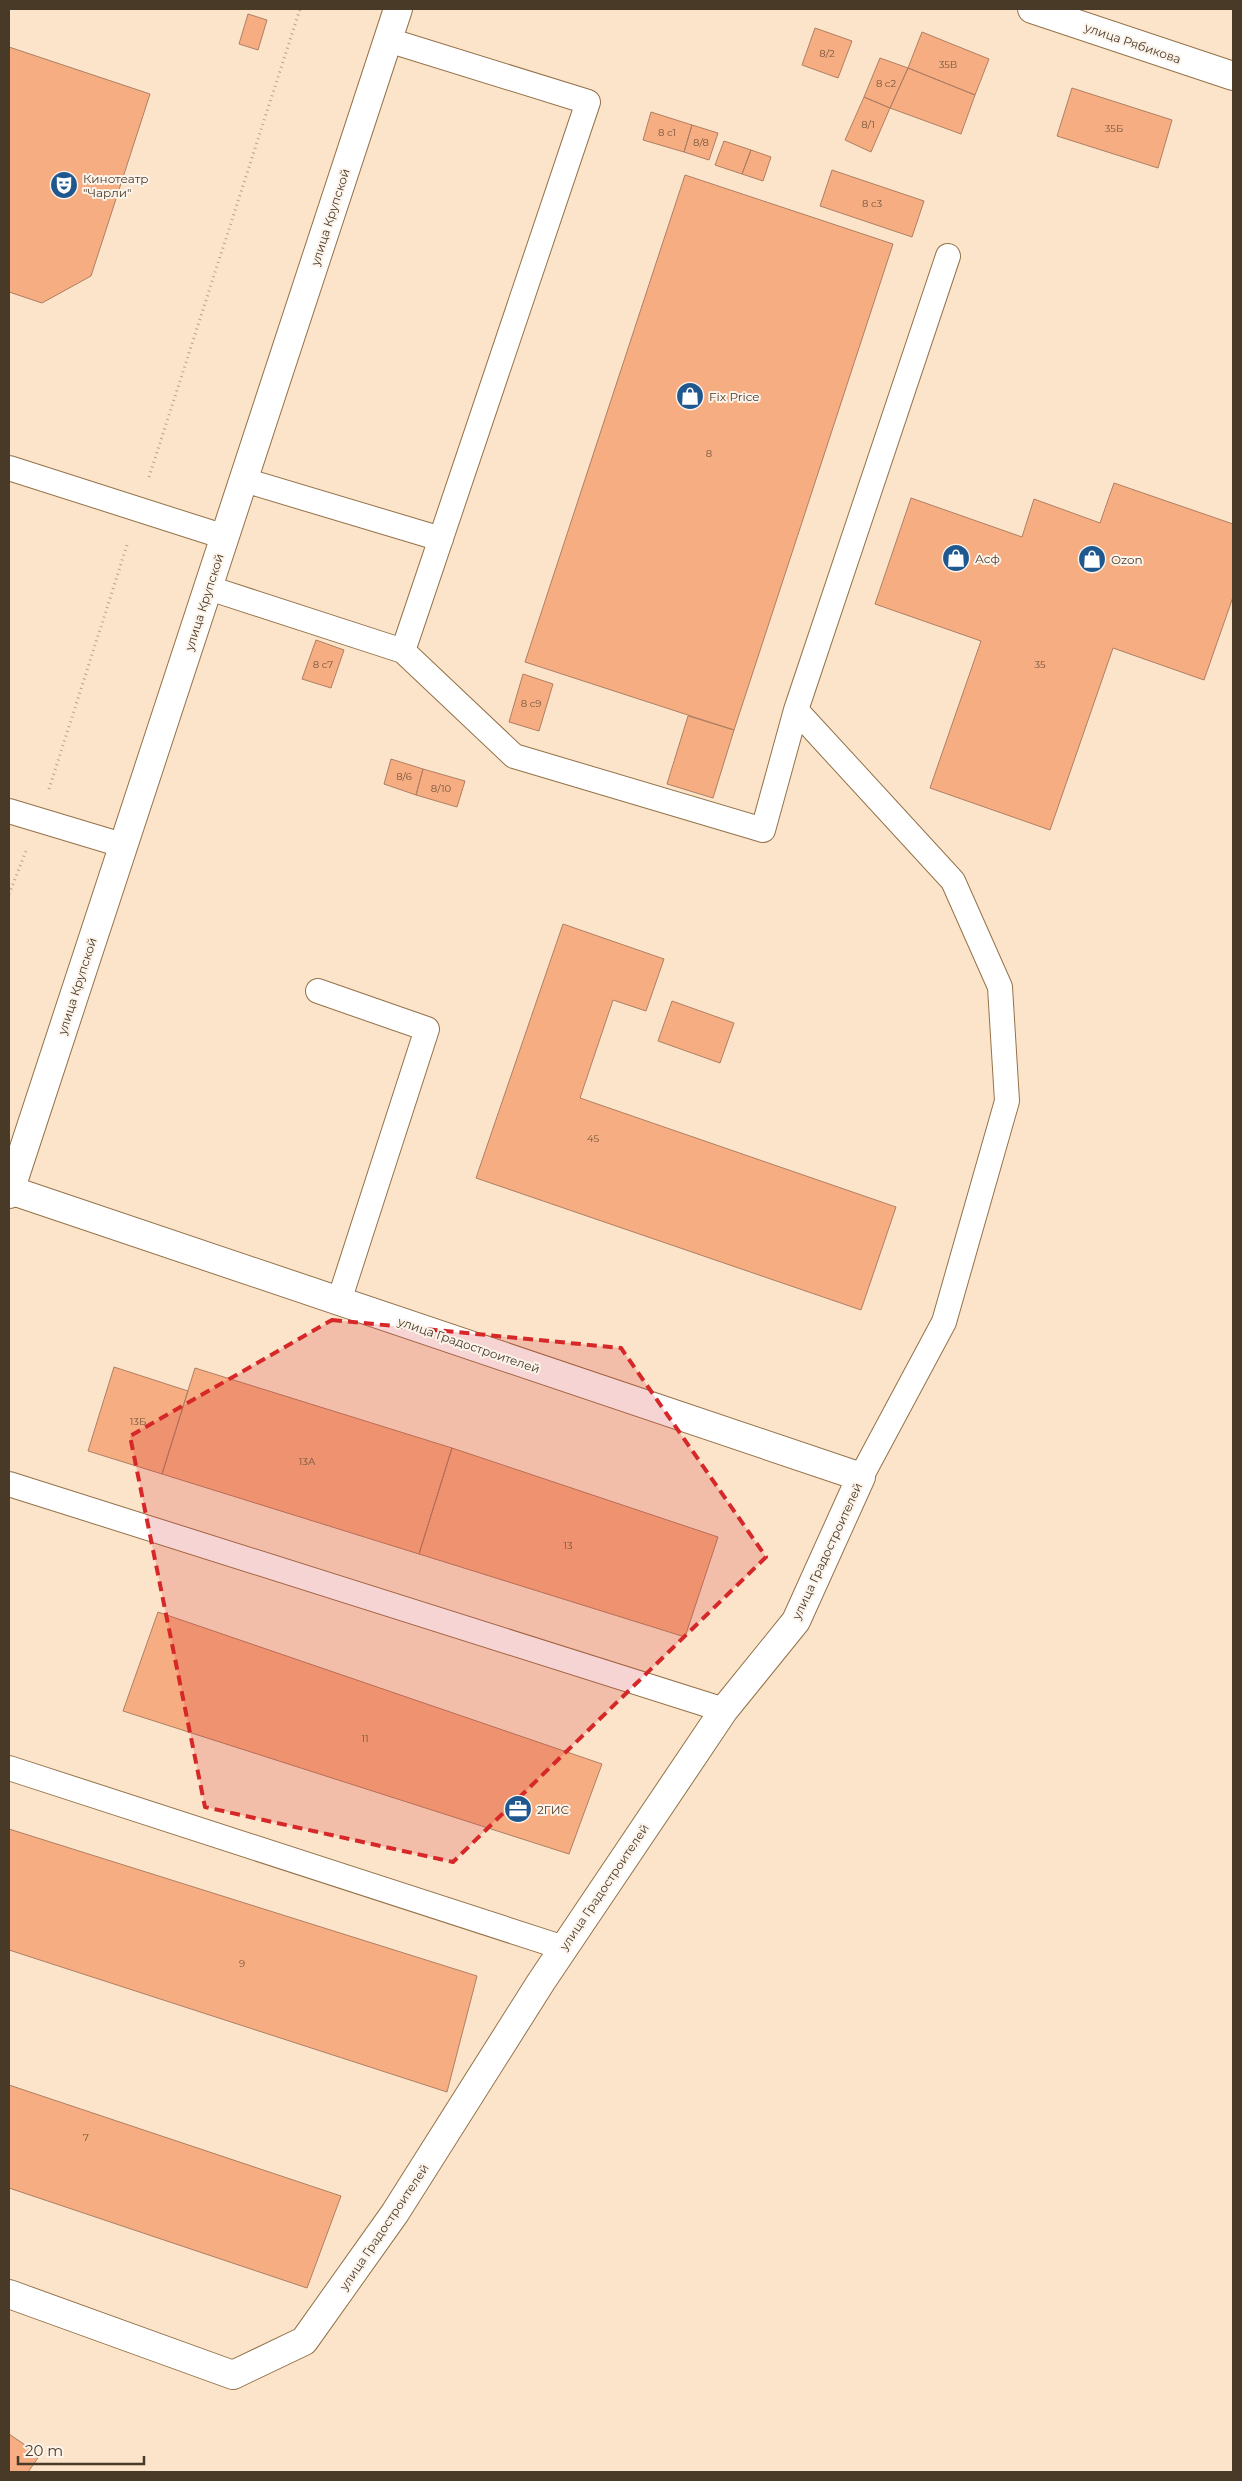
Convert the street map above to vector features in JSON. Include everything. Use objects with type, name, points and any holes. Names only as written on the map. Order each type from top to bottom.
[{"type":"street","name":"улица Крупской","points":[[10,1192],[122,845],[209,588],[398,9]]},
{"type":"street","name":"улица Рябикова","points":[[1032,9],[1233,76]]},
{"type":"street","name":"улица Градостроителей","points":[[9,2294],[233,2375],[304,2341],[395,2213],[564,1948],[724,1710],[796,1621],[861,1477],[10,1192]]},
{"type":"lane","points":[[388,40],[588,102],[403,651]]},
{"type":"lane","points":[[209,588],[403,651],[514,756],[763,830],[796,710],[948,256]]},
{"type":"lane","points":[[9,468],[225,537]]},
{"type":"lane","points":[[244,480],[441,539]]},
{"type":"lane","points":[[796,710],[953,881],[1000,987],[1007,1101],[961,1264],[944,1322],[861,1477]]},
{"type":"lane","points":[[9,811],[122,845]]},
{"type":"lane","points":[[318,991],[427,1029],[339,1302]]},
{"type":"lane","points":[[9,1484],[724,1710]]},
{"type":"lane","points":[[9,1768],[564,1948]]},
{"type":"path","points":[[9,894],[38,820],[300,9]]},
{"type":"highlighted area","points":[[332,1320],[621,1348],[766,1557],[453,1862],[205,1807],[130,1436]]},
{"type":"building","points":[[248,14],[267,20],[258,50],[239,44]]},
{"type":"building","points":[[815,28],[852,41],[838,78],[802,65]]},
{"type":"building","points":[[922,32],[989,59],[975,95],[908,68]]},
{"type":"building","name":"Кинотеатр \"Чарли\"","points":[[9,47],[150,94],[91,276],[42,303],[9,292]]},
{"type":"building","points":[[880,58],[908,68],[890,108],[864,97]]},
{"type":"building","points":[[908,68],[975,95],[961,134],[890,108]]},
{"type":"building","points":[[1072,88],[1172,120],[1158,168],[1057,136]]},
{"type":"building","points":[[864,97],[890,108],[871,152],[845,140]]},
{"type":"building","points":[[651,112],[692,125],[684,152],[643,140]]},
{"type":"building","points":[[692,125],[718,133],[709,160],[684,152]]},
{"type":"building","points":[[724,141],[751,150],[742,174],[715,165]]},
{"type":"building","points":[[751,150],[771,157],[763,181],[742,174]]},
{"type":"building","points":[[832,170],[924,201],[912,237],[820,206]]},
{"type":"building","points":[[685,175],[893,244],[734,730],[525,662]]},
{"type":"building","points":[[1114,483],[1233,524],[1233,597],[1204,680],[1113,648],[1050,830],[930,788],[981,641],[875,604],[911,498],[1022,537],[1034,499],[1100,523]]},
{"type":"building","points":[[316,640],[344,650],[331,688],[302,679]]},
{"type":"building","points":[[523,674],[553,684],[539,731],[509,722]]},
{"type":"building","points":[[688,716],[734,730],[713,798],[667,784]]},
{"type":"building","points":[[391,759],[423,769],[416,795],[384,784]]},
{"type":"building","points":[[423,769],[465,781],[457,807],[416,795]]},
{"type":"building","points":[[563,924],[664,959],[646,1011],[613,1000],[580,1098],[896,1207],[861,1310],[476,1178]]},
{"type":"building","points":[[672,1001],[734,1023],[720,1063],[658,1041]]},
{"type":"building","points":[[114,1367],[188,1391],[162,1474],[88,1451]]},
{"type":"building","points":[[195,1368],[452,1448],[419,1554],[162,1474]]},
{"type":"building","points":[[452,1448],[718,1537],[685,1637],[419,1554]]},
{"type":"building","points":[[158,1612],[602,1764],[569,1854],[123,1711]]},
{"type":"building","points":[[9,1829],[477,1976],[447,2092],[9,1950]]},
{"type":"building","points":[[9,2085],[341,2196],[307,2288],[9,2188]]},
{"type":"building","points":[[9,2434],[40,2455],[28,2472],[9,2472]]},
{"type":"place","name":"Кинотеатр \"Чарли\"","points":[[64,185]]},
{"type":"place","name":"Fix Price","points":[[690,396]]},
{"type":"place","name":"Асф","points":[[956,558]]},
{"type":"place","name":"Ozon","points":[[1092,559]]},
{"type":"place","name":"2ГИС","points":[[518,1809]]}]
